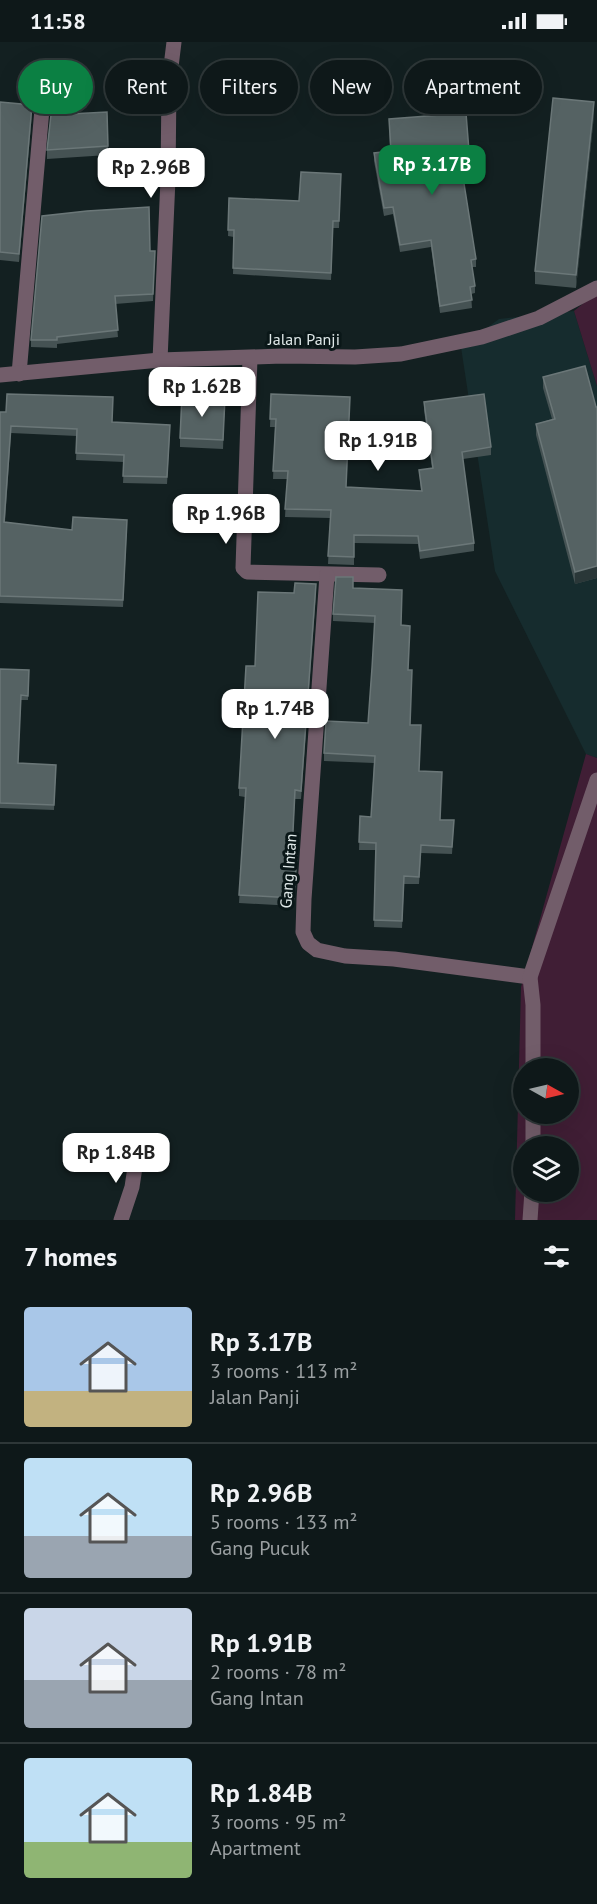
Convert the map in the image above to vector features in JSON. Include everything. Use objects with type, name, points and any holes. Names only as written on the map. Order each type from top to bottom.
[{"type":"street","points":[[160,360],[168,179],[169,83],[174,42]]},
{"type":"street","points":[[19,374],[42,114]]},
{"type":"street","name":"Jalan Panji","points":[[0,375],[160,360],[355,357],[401,354],[482,337],[539,318],[597,288]]},
{"type":"street","points":[[250,358],[243,568],[247,572],[379,575]]},
{"type":"street","name":"Gang Intan","points":[[327,575],[304,899],[303,932],[308,943],[317,950],[345,956],[394,959],[530,977]]},
{"type":"street","points":[[533,1058],[534,1005],[530,977],[597,780]]},
{"type":"street","points":[[121,1220],[132,1187],[137,1154]]},
{"type":"street","points":[[530,1220],[531,1202]]},
{"type":"shaded area","points":[[597,292],[597,386],[574,311]]},
{"type":"shaded area","points":[[574,311],[597,386],[597,758],[586,754],[495,571],[461,347],[499,319]]},
{"type":"shaded area","points":[[586,754],[597,758],[597,1220],[515,1220],[515,1202],[579,1202],[579,1136],[517,1136],[517,1124],[579,1124],[579,1058],[519,1058],[521,987]]},
{"type":"building","points":[[553,98],[594,102],[576,275],[535,271]]},
{"type":"building","points":[[0,102],[18,104],[18,114],[31,114],[19,254],[0,252]]},
{"type":"building","points":[[107,114],[108,146],[47,150],[51,115]]},
{"type":"building","points":[[466,114],[469,151],[459,152],[476,259],[471,260],[475,286],[470,287],[472,300],[440,306],[431,240],[400,245],[393,207],[384,208],[374,153],[391,151],[389,119]]},
{"type":"building","points":[[301,172],[341,174],[339,221],[333,221],[331,273],[233,268],[234,230],[228,230],[229,198],[299,201]]},
{"type":"building","points":[[149,207],[150,251],[155,251],[153,294],[115,296],[118,330],[57,337],[57,340],[31,340],[42,216]]},
{"type":"building","points":[[585,366],[597,407],[597,566],[575,572],[536,424],[555,419],[543,377]]},
{"type":"building","points":[[7,394],[113,397],[112,422],[170,425],[167,477],[123,476],[124,455],[76,453],[77,429],[11,426],[4,522],[72,530],[73,517],[127,520],[123,600],[0,596],[0,412],[6,412]]},
{"type":"building","points":[[271,394],[350,397],[346,487],[422,491],[419,470],[433,468],[424,402],[484,394],[491,447],[462,452],[474,543],[420,551],[418,536],[354,535],[354,557],[328,556],[331,510],[285,509],[288,471],[273,471],[276,419],[270,419]]},
{"type":"building","points":[[182,395],[225,397],[223,440],[180,438]]},
{"type":"building","points":[[336,577],[353,577],[353,588],[402,590],[401,625],[410,626],[408,670],[412,670],[410,725],[421,725],[419,771],[442,772],[440,820],[454,820],[452,847],[421,845],[419,877],[404,876],[402,921],[374,920],[376,843],[359,842],[360,816],[371,817],[375,756],[324,753],[326,721],[368,723],[372,668],[375,616],[333,614]]},
{"type":"building","points":[[295,583],[316,584],[301,791],[295,790],[292,852],[297,852],[294,898],[239,895],[246,788],[239,788],[246,666],[255,666],[258,592],[294,593]]},
{"type":"building","points":[[0,669],[29,670],[28,696],[21,695],[18,763],[56,765],[54,805],[0,803]]}]
